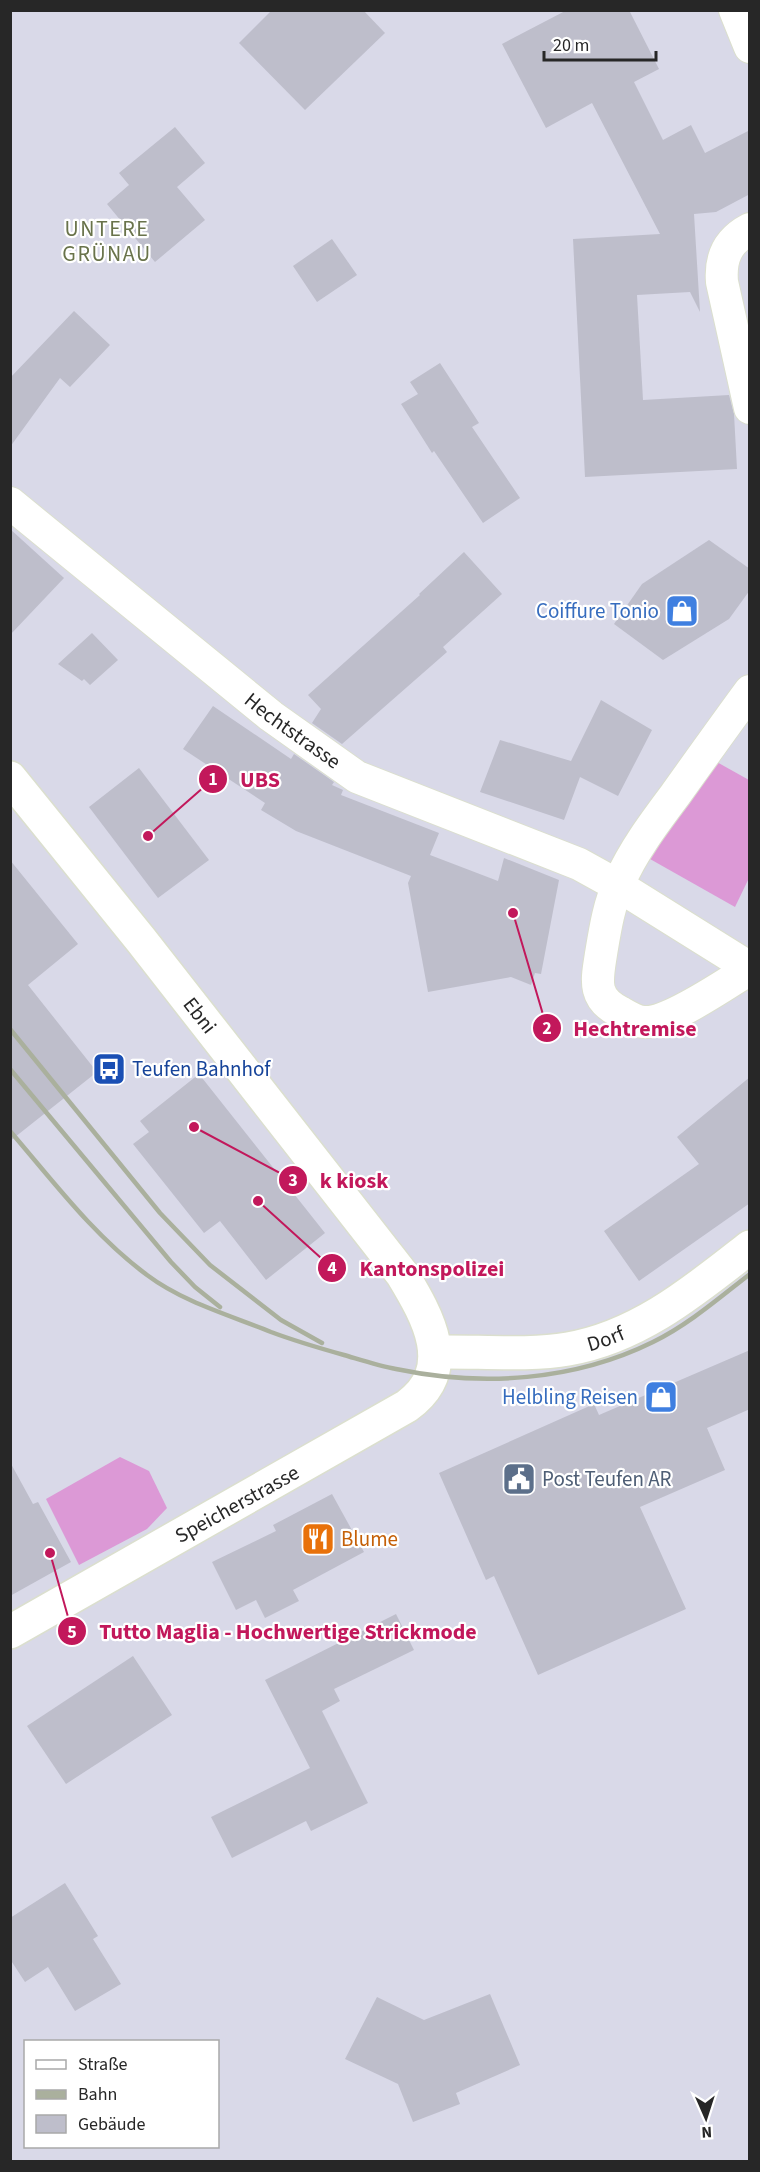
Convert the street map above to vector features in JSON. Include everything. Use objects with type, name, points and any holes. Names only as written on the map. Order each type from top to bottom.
[{"type":"main road","name":"Ebni","points":[[10,778],[402,1274],[427,1321],[435,1352]]},
{"type":"main road","name":"Dorf","points":[[435,1352],[565,1350],[593,1344],[655,1317],[698,1288],[750,1247]]},
{"type":"main road","name":"Speicherstrasse","points":[[10,1632],[407,1406],[421,1395],[432,1376],[435,1352]]},
{"type":"street","points":[[735,10],[750,47]]},
{"type":"street","points":[[750,230],[739,235],[730,246],[721,267],[722,282],[750,408]]},
{"type":"street","name":"Hechtstrasse","points":[[10,503],[271,716],[357,777],[579,864],[618,885],[750,969],[710,995],[677,1012],[653,1021],[634,1020],[609,1006],[598,990],[606,924],[618,885],[634,851],[750,691]]},
{"type":"shaded area","points":[[715,761],[749,780],[749,878],[735,907],[650,859],[655,847]]},
{"type":"shaded area","points":[[120,1457],[149,1471],[167,1508],[147,1529],[79,1565],[46,1499]]},
{"type":"building","points":[[272,10],[363,10],[385,33],[305,110],[239,43]]},
{"type":"building","points":[[567,10],[629,10],[659,69],[634,82],[663,140],[691,125],[705,153],[750,130],[750,194],[716,212],[694,214],[700,312],[690,292],[637,295],[643,400],[729,395],[734,414],[737,469],[585,477],[573,239],[660,234],[592,103],[546,128],[502,44]]},
{"type":"building","points":[[175,127],[205,163],[177,187],[205,220],[155,262],[107,204],[129,185],[119,173]]},
{"type":"building","points":[[332,239],[357,275],[317,302],[293,266]]},
{"type":"building","points":[[74,311],[110,345],[70,387],[60,378],[10,447],[10,378]]},
{"type":"building","points":[[440,363],[479,423],[472,427],[520,498],[483,523],[434,451],[432,453],[401,404],[418,394],[410,382]]},
{"type":"building","points":[[10,529],[64,578],[10,635]]},
{"type":"building","points":[[709,540],[750,569],[750,590],[729,619],[663,660],[614,624],[642,584]]},
{"type":"building","points":[[464,552],[502,594],[443,647],[447,652],[342,744],[312,723],[321,709],[308,695],[420,595]]},
{"type":"building","points":[[92,633],[118,660],[90,685],[58,664]]},
{"type":"building","points":[[601,700],[652,730],[618,796],[580,777],[564,820],[480,792],[500,740],[571,761]]},
{"type":"building","points":[[213,706],[291,759],[294,754],[334,782],[332,785],[343,790],[341,795],[439,833],[430,855],[498,881],[504,858],[559,880],[541,974],[535,973],[531,985],[511,977],[428,992],[408,883],[411,876],[296,831],[261,810],[265,803],[183,749]]},
{"type":"building","points":[[139,768],[209,860],[158,898],[89,807]]},
{"type":"building","points":[[10,860],[78,944],[28,985],[97,1072],[10,1141]]},
{"type":"building","points":[[199,1074],[325,1233],[266,1280],[220,1221],[204,1233],[133,1144],[149,1132],[140,1121]]},
{"type":"building","points":[[750,1077],[750,1203],[639,1281],[604,1231],[699,1164],[677,1137]]},
{"type":"building","points":[[750,1350],[750,1409],[707,1428],[725,1470],[640,1507],[686,1609],[538,1675],[494,1576],[486,1580],[439,1473],[594,1404],[599,1415]]},
{"type":"building","points":[[10,1462],[33,1504],[38,1502],[71,1562],[10,1596]]},
{"type":"building","points":[[332,1494],[364,1552],[293,1590],[299,1601],[265,1618],[256,1600],[236,1610],[212,1562],[276,1531],[273,1525]]},
{"type":"building","points":[[396,1614],[414,1650],[334,1689],[340,1701],[322,1711],[368,1803],[311,1831],[306,1821],[232,1858],[211,1817],[310,1768],[265,1680]]},
{"type":"building","points":[[133,1656],[172,1715],[66,1784],[27,1726]]},
{"type":"building","points":[[65,1883],[98,1936],[93,1939],[121,1984],[75,2011],[48,1967],[25,1982],[10,1959],[10,1918]]},
{"type":"building","points":[[490,1994],[520,2065],[456,2093],[460,2104],[413,2122],[398,2084],[345,2059],[377,1997],[424,2020]]},
{"type":"railway","points":[[10,1029],[160,1213],[210,1265],[281,1320],[322,1343]]},
{"type":"railway","points":[[10,1069],[171,1262],[195,1287],[220,1307]]},
{"type":"railway","points":[[10,1131],[109,1243],[161,1285],[207,1307],[280,1335],[396,1369],[428,1375],[494,1379],[527,1377],[592,1365],[623,1355],[679,1328],[750,1274]]},
{"type":"place","name":"Coiffure Tonio","points":[[682,611]]},
{"type":"place","name":"UBS","points":[[148,836]]},
{"type":"place","name":"Hechtremise","points":[[513,913]]},
{"type":"place","name":"Teufen Bahnhof","points":[[109,1069]]},
{"type":"place","name":"k kiosk","points":[[194,1127]]},
{"type":"place","name":"Kantonspolizei","points":[[258,1201]]},
{"type":"place","name":"Helbling Reisen","points":[[661,1397]]},
{"type":"place","name":"Post Teufen AR","points":[[519,1479]]},
{"type":"place","name":"Blume","points":[[318,1539]]},
{"type":"place","name":"Tutto Maglia - Hochwertige Strickmode","points":[[50,1553]]},
{"type":"district","name":"UNTERE GRÜNAU","points":[[107,240]]}]
